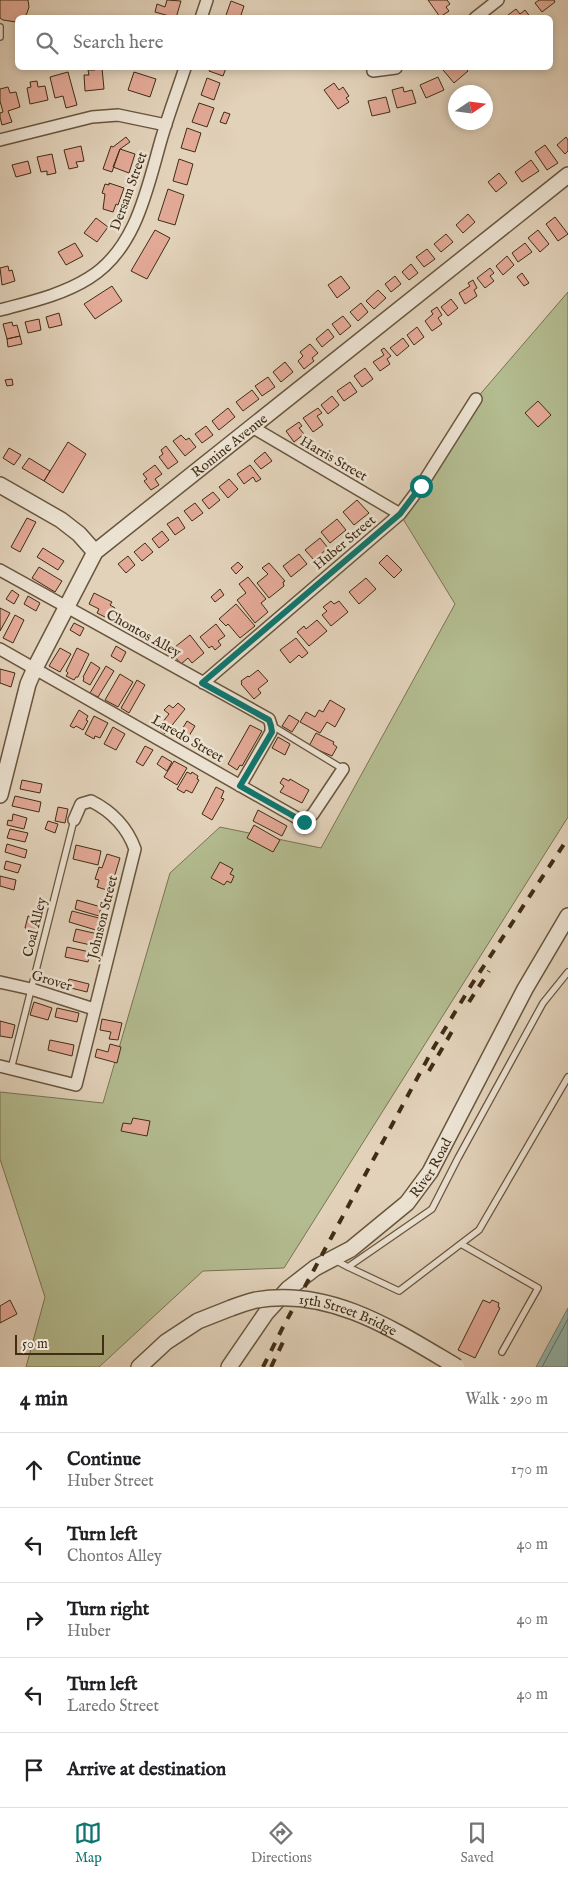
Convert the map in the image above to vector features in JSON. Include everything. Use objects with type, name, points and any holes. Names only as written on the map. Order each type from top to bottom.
[{"type":"street","points":[[202,15],[207,0]]},
{"type":"street","points":[[479,15],[490,2]]},
{"type":"street","name":"Dersam Street","points":[[0,310],[66,290],[90,278],[111,261],[129,236],[144,198],[183,70]]},
{"type":"street","points":[[374,71],[381,70]]},
{"type":"street","points":[[0,140],[92,117],[118,115],[166,125]]},
{"type":"street","name":"Romine Avenue","points":[[0,794],[28,684],[34,668],[95,552],[565,182]]},
{"type":"street","name":"Huber Street","points":[[202,683],[400,514],[421,486],[476,399]]},
{"type":"street","name":"Harris Street","points":[[252,427],[400,514]]},
{"type":"street","points":[[0,485],[61,520],[79,534],[95,552]]},
{"type":"street","name":"Chontos Alley","points":[[0,570],[269,720],[271,726]]},
{"type":"street","name":"Laredo Street","points":[[0,649],[304,822],[313,814],[343,769]]},
{"type":"street","points":[[240,786],[272,732],[271,726]]},
{"type":"street","name":"Johnson Street","points":[[5,1067],[76,1085],[135,849],[130,835],[119,822],[91,801],[81,804],[74,820]]},
{"type":"street","name":"River Road","points":[[229,1367],[266,1313],[288,1289],[315,1268],[351,1249],[407,1203],[430,1172],[525,989],[568,916]]},
{"type":"street","name":"Grover","points":[[0,982],[31,989],[94,1009]]},
{"type":"street","name":"15th Street Bridge","points":[[140,1367],[166,1342],[198,1321],[256,1300],[280,1298],[314,1300],[338,1305],[370,1318],[456,1367]]},
{"type":"lane","points":[[0,26],[0,37]]},
{"type":"lane","points":[[271,726],[321,754],[343,769]]},
{"type":"lane","name":"Coal Alley","points":[[5,1067],[31,989],[74,820]]},
{"type":"lane","points":[[348,1267],[432,1209],[543,1003],[568,972]]},
{"type":"lane","points":[[333,1258],[399,1291],[461,1244],[479,1230],[568,1077]]},
{"type":"lane","points":[[461,1244],[538,1288],[502,1352]]},
{"type":"green space","points":[[568,292],[568,817],[284,1268],[203,1271],[99,1367],[26,1367],[45,1297],[0,1159],[0,1092],[103,1103],[170,873],[220,827],[321,848],[455,604],[400,514],[476,399]]},
{"type":"water","points":[[568,1308],[568,1367],[536,1367]]},
{"type":"building","points":[[0,0],[28,0],[29,7],[26,15],[15,15],[15,22],[0,18]]},
{"type":"building","points":[[167,0],[181,1],[177,15],[166,15],[155,12],[157,4],[165,7]]},
{"type":"building","points":[[428,0],[447,0],[450,4],[446,7],[449,11],[443,15],[439,15]]},
{"type":"building","points":[[539,0],[554,0],[555,2],[542,12],[535,3]]},
{"type":"building","points":[[231,1],[244,6],[241,15],[226,15]]},
{"type":"building","points":[[516,9],[520,14],[525,10],[529,15],[508,15]]},
{"type":"building","points":[[88,70],[102,70],[104,89],[85,91],[84,75],[89,75]]},
{"type":"building","points":[[210,70],[225,70],[223,76]]},
{"type":"building","points":[[443,70],[468,71],[454,83]]},
{"type":"building","points":[[68,72],[77,105],[66,108],[63,96],[55,98],[50,77]]},
{"type":"building","points":[[134,72],[156,79],[150,97],[128,90]]},
{"type":"building","points":[[438,77],[444,90],[426,98],[420,85]]},
{"type":"building","points":[[207,78],[220,83],[214,100],[201,95]]},
{"type":"building","points":[[37,81],[38,87],[45,86],[48,100],[30,104],[27,88],[31,87],[30,82]]},
{"type":"building","points":[[334,83],[339,90],[343,87],[349,96],[346,98],[349,102],[338,109],[324,90]]},
{"type":"building","points":[[8,87],[10,93],[16,92],[20,107],[8,111],[12,122],[2,125],[0,113],[3,112],[0,101],[0,89]]},
{"type":"building","points":[[403,87],[404,92],[412,90],[416,103],[397,108],[392,90]]},
{"type":"building","points":[[386,97],[390,112],[372,116],[368,101]]},
{"type":"building","points":[[199,103],[214,108],[207,127],[192,122]]},
{"type":"building","points":[[224,112],[230,114],[226,124],[220,122]]},
{"type":"building","points":[[187,128],[201,133],[195,152],[181,148]]},
{"type":"building","points":[[126,137],[130,142],[120,149],[112,172],[103,169],[111,146],[113,147]]},
{"type":"building","points":[[566,137],[568,140],[568,151],[565,154],[557,145]]},
{"type":"building","points":[[545,145],[558,163],[547,170],[535,152]]},
{"type":"building","points":[[81,146],[84,161],[76,162],[78,167],[69,169],[64,150]]},
{"type":"building","points":[[120,149],[135,154],[129,173],[113,167]]},
{"type":"building","points":[[52,154],[56,173],[47,175],[47,171],[41,172],[37,157]]},
{"type":"building","points":[[179,159],[193,164],[187,185],[173,181]]},
{"type":"building","points":[[531,160],[539,171],[522,182],[515,172]]},
{"type":"building","points":[[28,161],[31,173],[16,177],[12,165]]},
{"type":"building","points":[[499,173],[507,183],[496,192],[488,182]]},
{"type":"building","points":[[109,183],[124,188],[118,205],[116,204],[113,212],[103,209],[105,194],[102,193],[105,184],[109,185]]},
{"type":"building","points":[[168,189],[184,195],[175,225],[158,220]]},
{"type":"building","points":[[468,214],[475,222],[463,233],[456,225]]},
{"type":"building","points":[[555,217],[568,234],[558,241],[546,224]]},
{"type":"building","points":[[96,218],[108,227],[97,242],[84,233]]},
{"type":"building","points":[[155,230],[170,238],[147,279],[131,271]]},
{"type":"building","points":[[538,230],[549,244],[540,252],[528,238]]},
{"type":"building","points":[[446,234],[453,242],[441,252],[434,244]]},
{"type":"building","points":[[75,243],[83,256],[66,265],[58,252]]},
{"type":"building","points":[[525,243],[532,252],[518,262],[512,253]]},
{"type":"building","points":[[427,249],[435,259],[424,267],[416,257]]},
{"type":"building","points":[[507,256],[514,265],[503,275],[496,266]]},
{"type":"building","points":[[411,264],[418,273],[409,280],[402,272]]},
{"type":"building","points":[[8,266],[9,271],[12,270],[15,281],[2,285],[0,268]]},
{"type":"building","points":[[490,268],[494,273],[490,276],[494,281],[485,288],[477,278]]},
{"type":"building","points":[[522,273],[529,283],[524,286],[517,277]]},
{"type":"building","points":[[341,276],[350,288],[337,298],[328,285]]},
{"type":"building","points":[[395,276],[401,284],[391,292],[385,284]]},
{"type":"building","points":[[473,280],[477,288],[474,290],[477,296],[465,304],[459,293],[470,286],[468,283]]},
{"type":"building","points":[[112,286],[122,301],[95,319],[84,304]]},
{"type":"building","points":[[378,290],[386,298],[374,309],[366,301]]},
{"type":"building","points":[[451,299],[458,308],[448,316],[441,307]]},
{"type":"building","points":[[361,303],[368,312],[358,321],[350,312]]},
{"type":"building","points":[[437,307],[442,315],[438,318],[442,324],[432,331],[425,321],[433,314],[431,311]]},
{"type":"building","points":[[59,313],[62,325],[49,328],[46,317]]},
{"type":"building","points":[[343,316],[351,326],[340,335],[332,324]]},
{"type":"building","points":[[39,319],[41,330],[28,333],[25,322]]},
{"type":"building","points":[[12,322],[13,326],[17,325],[20,336],[7,339],[3,324]]},
{"type":"building","points":[[417,327],[424,337],[414,345],[407,335]]},
{"type":"building","points":[[328,329],[334,337],[322,347],[316,339]]},
{"type":"building","points":[[20,336],[22,344],[8,347],[7,339]]},
{"type":"building","points":[[403,338],[409,346],[397,356],[390,348]]},
{"type":"building","points":[[310,344],[318,353],[312,358],[314,361],[304,369],[298,361],[303,356],[300,352]]},
{"type":"building","points":[[384,348],[391,356],[387,359],[390,364],[380,371],[373,362],[384,355],[381,350]]},
{"type":"building","points":[[285,362],[293,372],[281,382],[273,372]]},
{"type":"building","points":[[365,368],[373,379],[362,387],[354,376]]},
{"type":"building","points":[[268,377],[275,387],[262,396],[255,386]]},
{"type":"building","points":[[12,379],[13,385],[7,386],[5,380]]},
{"type":"building","points":[[350,382],[357,392],[344,401],[337,391]]},
{"type":"building","points":[[252,390],[259,399],[243,411],[236,402]]},
{"type":"building","points":[[332,396],[339,405],[328,414],[321,405]]},
{"type":"building","points":[[538,401],[551,415],[538,427],[525,413]]},
{"type":"building","points":[[228,408],[235,417],[219,430],[212,421]]},
{"type":"building","points":[[318,408],[322,413],[317,416],[323,425],[313,432],[303,418]]},
{"type":"building","points":[[299,422],[302,426],[299,428],[304,434],[294,442],[286,431]]},
{"type":"building","points":[[206,426],[213,435],[202,443],[195,434]]},
{"type":"building","points":[[181,435],[186,440],[189,438],[196,447],[185,456],[173,441]]},
{"type":"building","points":[[68,442],[86,454],[63,493],[44,481]]},
{"type":"building","points":[[166,446],[178,462],[168,469],[159,457],[163,454],[161,450]]},
{"type":"building","points":[[9,448],[21,455],[14,465],[3,458]]},
{"type":"building","points":[[265,452],[272,461],[261,469],[254,461]]},
{"type":"building","points":[[29,458],[50,471],[44,481],[22,468]]},
{"type":"building","points":[[155,465],[162,474],[155,479],[159,485],[151,490],[144,481],[147,479],[143,474]]},
{"type":"building","points":[[250,465],[261,479],[256,482],[253,477],[244,484],[237,474]]},
{"type":"building","points":[[229,479],[238,489],[228,498],[219,487]]},
{"type":"building","points":[[213,492],[220,500],[209,509],[202,500]]},
{"type":"building","points":[[357,500],[369,513],[354,525],[343,512]]},
{"type":"building","points":[[195,503],[203,513],[192,521],[184,511]]},
{"type":"building","points":[[178,517],[185,528],[175,535],[167,524]]},
{"type":"building","points":[[27,518],[36,522],[20,552],[11,547]]},
{"type":"building","points":[[337,519],[346,530],[330,543],[321,532]]},
{"type":"building","points":[[162,531],[169,540],[159,548],[152,539]]},
{"type":"building","points":[[320,538],[328,548],[314,560],[305,550]]},
{"type":"building","points":[[145,543],[153,552],[142,561],[134,552]]},
{"type":"building","points":[[43,548],[64,561],[58,570],[37,557]]},
{"type":"building","points":[[299,554],[307,564],[291,577],[283,566]]},
{"type":"building","points":[[387,555],[402,570],[394,578],[379,563]]},
{"type":"building","points":[[128,556],[135,565],[126,573],[118,564]]},
{"type":"building","points":[[238,562],[243,567],[236,574],[231,568]]},
{"type":"building","points":[[269,563],[285,581],[283,582],[284,586],[269,598],[257,583],[268,574],[262,568]]},
{"type":"building","points":[[39,567],[62,581],[55,592],[32,578]]},
{"type":"building","points":[[248,577],[266,599],[261,603],[268,612],[255,623],[237,600],[246,593],[239,584]]},
{"type":"building","points":[[366,578],[376,589],[359,604],[349,592]]},
{"type":"building","points":[[220,589],[224,595],[215,602],[211,597]]},
{"type":"building","points":[[12,590],[19,595],[14,604],[6,599]]},
{"type":"building","points":[[94,593],[112,602],[110,605],[115,608],[109,619],[97,613],[99,609],[89,604]]},
{"type":"building","points":[[28,596],[40,603],[36,611],[24,604]]},
{"type":"building","points":[[331,601],[334,604],[339,601],[348,612],[331,626],[322,615],[327,611],[323,607]]},
{"type":"building","points":[[236,604],[255,626],[240,638],[228,624],[226,626],[219,619]]},
{"type":"building","points":[[0,608],[10,613],[0,631]]},
{"type":"building","points":[[15,615],[24,620],[13,643],[3,638]]},
{"type":"building","points":[[317,620],[327,631],[309,646],[297,632],[304,626],[306,629]]},
{"type":"building","points":[[74,623],[84,628],[80,636],[70,630]]},
{"type":"building","points":[[216,624],[225,636],[218,641],[221,645],[215,650],[212,646],[209,648],[200,637]]},
{"type":"building","points":[[190,635],[204,653],[192,663],[188,658],[181,664],[170,651]]},
{"type":"building","points":[[296,638],[308,653],[302,658],[299,655],[290,663],[280,650]]},
{"type":"building","points":[[116,646],[126,652],[121,662],[111,656]]},
{"type":"building","points":[[60,648],[71,654],[60,672],[49,666]]},
{"type":"building","points":[[77,648],[89,654],[78,677],[74,680],[66,676],[68,673],[66,671]]},
{"type":"building","points":[[91,662],[100,668],[90,685],[83,681],[83,677]]},
{"type":"building","points":[[106,666],[114,671],[98,697],[90,693]]},
{"type":"building","points":[[0,669],[15,673],[11,687],[0,683]]},
{"type":"building","points":[[258,670],[268,681],[258,689],[261,693],[254,699],[241,684],[241,681]]},
{"type":"building","points":[[120,674],[133,682],[118,707],[105,700]]},
{"type":"building","points":[[137,680],[145,685],[129,713],[121,708]]},
{"type":"building","points":[[330,700],[345,709],[335,727],[327,722],[320,733],[300,722],[306,712],[315,717],[319,710],[323,712]]},
{"type":"building","points":[[178,703],[185,709],[165,734],[158,728],[169,714],[164,710],[169,705],[173,708]]},
{"type":"building","points":[[79,710],[88,716],[86,720],[88,721],[83,730],[76,726],[74,728],[70,726]]},
{"type":"building","points":[[289,715],[299,721],[292,732],[282,726]]},
{"type":"building","points":[[94,716],[108,723],[100,738],[95,736],[94,739],[85,734]]},
{"type":"building","points":[[187,721],[195,726],[186,741],[178,736]]},
{"type":"building","points":[[250,725],[262,731],[242,766],[240,765],[237,770],[228,764]]},
{"type":"building","points":[[113,727],[125,734],[116,750],[104,744]]},
{"type":"building","points":[[316,733],[334,742],[333,744],[337,747],[332,756],[309,746]]},
{"type":"building","points":[[278,737],[290,744],[285,755],[272,748]]},
{"type":"building","points":[[145,746],[153,750],[143,766],[136,762]]},
{"type":"building","points":[[162,756],[172,762],[167,771],[157,764]]},
{"type":"building","points":[[174,761],[187,768],[177,785],[164,777]]},
{"type":"building","points":[[187,772],[191,774],[192,772],[198,776],[197,779],[199,780],[192,793],[186,790],[184,793],[177,789]]},
{"type":"building","points":[[283,778],[289,781],[290,779],[309,790],[302,803],[280,792],[284,786],[280,783]]},
{"type":"building","points":[[22,780],[42,784],[40,793],[20,789]]},
{"type":"building","points":[[216,787],[224,791],[221,798],[224,799],[212,820],[202,814]]},
{"type":"building","points":[[15,796],[41,802],[39,812],[12,806]]},
{"type":"building","points":[[58,807],[68,809],[65,823],[55,821]]},
{"type":"building","points":[[258,810],[287,826],[282,836],[253,821]]},
{"type":"building","points":[[13,814],[27,818],[24,829],[7,825],[8,820],[12,821]]},
{"type":"building","points":[[48,821],[58,824],[55,833],[45,829]]},
{"type":"building","points":[[254,825],[280,840],[273,852],[247,838]]},
{"type":"building","points":[[10,829],[28,833],[25,842],[7,838]]},
{"type":"building","points":[[7,844],[27,850],[25,858],[5,852]]},
{"type":"building","points":[[76,845],[101,851],[98,865],[73,859]]},
{"type":"building","points":[[107,854],[120,858],[110,891],[97,887],[99,880],[95,879],[99,867],[102,868]]},
{"type":"building","points":[[6,861],[21,865],[18,873],[4,869]]},
{"type":"building","points":[[220,862],[233,869],[230,874],[234,876],[231,883],[227,881],[224,885],[211,878]]},
{"type":"building","points":[[0,876],[16,880],[14,890],[0,886]]},
{"type":"building","points":[[77,900],[101,907],[99,916],[75,909]]},
{"type":"building","points":[[72,911],[99,918],[96,930],[69,922]]},
{"type":"building","points":[[28,916],[40,919],[37,931],[25,928]]},
{"type":"building","points":[[76,929],[98,934],[95,946],[73,941]]},
{"type":"building","points":[[67,947],[90,952],[88,962],[65,957]]},
{"type":"building","points":[[69,979],[89,984],[87,992],[67,987]]},
{"type":"building","points":[[34,1002],[52,1008],[48,1020],[30,1015]]},
{"type":"building","points":[[57,1008],[79,1013],[77,1022],[55,1017]]},
{"type":"building","points":[[102,1019],[122,1023],[118,1040],[109,1039],[111,1032],[100,1030]]},
{"type":"building","points":[[0,1021],[15,1025],[12,1038],[0,1036]]},
{"type":"building","points":[[50,1040],[74,1045],[72,1056],[48,1050]]},
{"type":"building","points":[[110,1044],[121,1047],[117,1063],[95,1057],[97,1049],[108,1052]]},
{"type":"building","points":[[133,1118],[150,1121],[147,1136],[121,1131],[123,1123],[131,1124]]},
{"type":"building","points":[[10,1300],[17,1314],[0,1323],[0,1306]]},
{"type":"building","points":[[483,1300],[490,1303],[492,1300],[499,1303],[498,1307],[500,1308],[475,1358],[458,1350]]},
{"type":"railway","points":[[263,1367],[434,1047],[472,984],[568,838]]},
{"type":"railway","points":[[469,1002],[489,971]]},
{"type":"railway","points":[[429,1071],[454,1028]]},
{"type":"railway","points":[[271,1367],[285,1338]]},
{"type":"route","points":[[304,822],[240,786],[272,732],[269,720],[202,683],[400,514],[421,486]]}]
